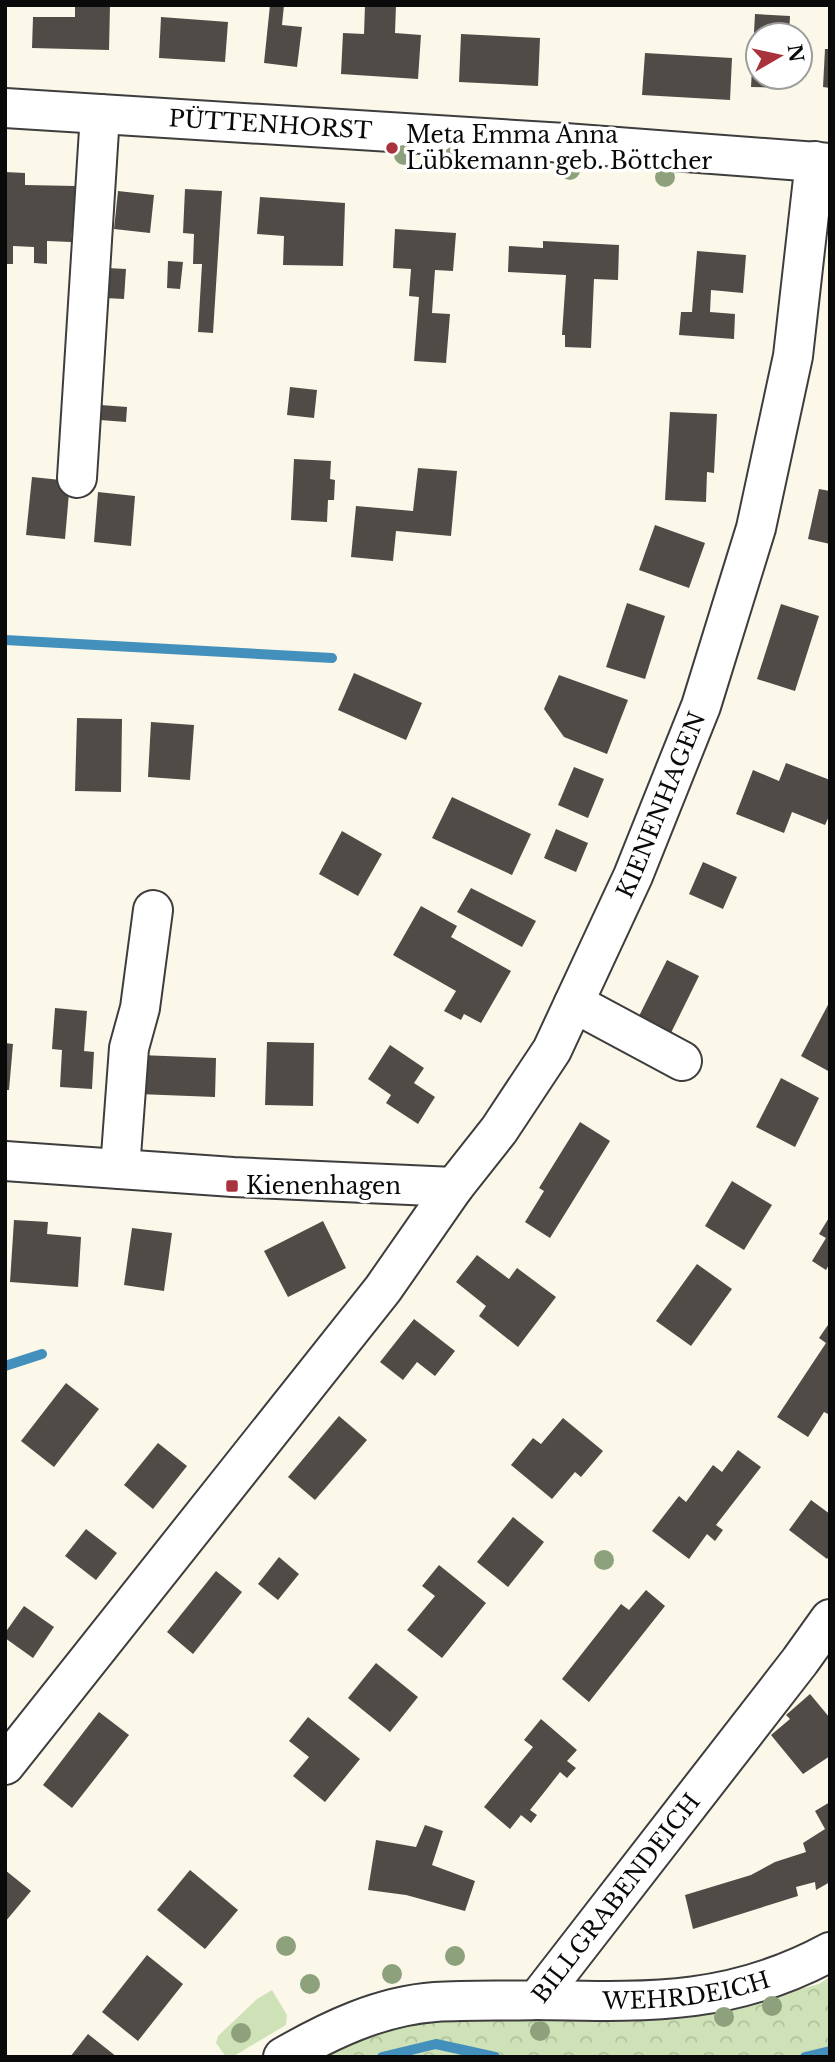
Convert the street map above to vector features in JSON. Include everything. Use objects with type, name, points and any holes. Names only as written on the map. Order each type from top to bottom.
[{"type":"street","name":"PÜTTENHORST","points":[[5,108],[822,162]]},
{"type":"street","points":[[77,478],[100,114]]},
{"type":"street","name":"KIENENHAGEN","points":[[5,1765],[383,1289],[454,1187],[499,1130],[552,1050],[633,876],[701,706],[756,528],[793,356],[822,162]]},
{"type":"street","points":[[120,1169],[129,1048],[140,1008],[153,910]]},
{"type":"street","points":[[574,1003],[682,1061]]},
{"type":"street","points":[[5,1160],[233,1177],[454,1187]]},
{"type":"street","name":"BILLGRABENDEICH","points":[[283,2057],[327,2032],[383,2012],[432,2002],[537,2000],[830,1619]]},
{"type":"street","name":"WEHRDEICH","points":[[537,2000],[675,2000],[731,1991],[776,1978],[830,1952]]},
{"type":"green space","points":[[830,1977],[830,2057],[312,2057],[385,2028],[437,2018],[618,2022],[691,2018],[819,1984]]},
{"type":"green space","points":[[272,1990],[287,2015],[286,2025],[232,2057],[226,2057],[216,2043],[218,2036],[257,1999]]},
{"type":"building","points":[[75,5],[110,5],[109,50],[32,48],[33,17],[75,17]]},
{"type":"building","points":[[270,5],[284,5],[282,25],[302,27],[297,67],[264,63]]},
{"type":"building","points":[[365,5],[396,5],[395,33],[421,35],[418,79],[341,74],[343,33],[364,34]]},
{"type":"building","points":[[755,14],[790,16],[790,21],[755,21]]},
{"type":"building","points":[[161,17],[228,22],[225,62],[159,58]]},
{"type":"building","points":[[461,34],[540,38],[538,86],[459,82]]},
{"type":"building","points":[[825,49],[830,49],[830,88],[823,87]]},
{"type":"building","points":[[645,53],[732,58],[730,100],[642,95]]},
{"type":"building","points":[[5,172],[25,173],[25,185],[76,186],[71,242],[47,241],[47,264],[34,263],[34,247],[13,246],[13,264],[5,264]]},
{"type":"building","points":[[185,189],[222,191],[213,333],[198,332],[202,264],[193,264],[194,234],[183,233]]},
{"type":"building","points":[[118,191],[154,195],[150,233],[114,229]]},
{"type":"building","points":[[260,197],[345,203],[343,266],[283,265],[284,236],[257,234]]},
{"type":"building","points":[[395,229],[456,233],[453,271],[435,270],[432,313],[450,314],[446,363],[414,361],[419,297],[409,296],[411,269],[393,268]]},
{"type":"building","points":[[543,241],[619,245],[618,280],[594,279],[591,348],[565,347],[565,335],[562,335],[566,275],[508,272],[509,246],[543,248]]},
{"type":"building","points":[[697,251],[746,255],[743,293],[711,290],[710,312],[735,314],[734,339],[679,335],[681,312],[692,312]]},
{"type":"building","points":[[168,261],[183,262],[180,289],[167,288]]},
{"type":"building","points":[[107,268],[126,269],[124,299],[105,298]]},
{"type":"building","points":[[290,387],[317,390],[314,418],[287,415]]},
{"type":"building","points":[[101,405],[127,407],[126,422],[100,420]]},
{"type":"building","points":[[670,412],[717,414],[714,473],[707,472],[706,502],[665,500]]},
{"type":"building","points":[[294,459],[331,461],[330,479],[335,480],[334,500],[328,500],[327,522],[291,520]]},
{"type":"building","points":[[418,468],[457,471],[451,536],[396,531],[393,561],[351,557],[356,506],[413,511]]},
{"type":"building","points":[[32,477],[70,481],[65,539],[26,535]]},
{"type":"building","points":[[819,489],[830,491],[830,544],[808,539]]},
{"type":"building","points":[[98,492],[135,496],[131,546],[94,542]]},
{"type":"building","points":[[655,525],[705,543],[689,588],[639,570]]},
{"type":"building","points":[[627,603],[665,616],[645,679],[606,667]]},
{"type":"building","points":[[781,604],[819,616],[795,691],[757,679]]},
{"type":"building","points":[[354,673],[422,703],[406,740],[338,710]]},
{"type":"building","points":[[559,675],[628,700],[607,754],[564,737],[544,709]]},
{"type":"building","points":[[77,718],[122,719],[121,792],[75,791]]},
{"type":"building","points":[[151,722],[194,725],[190,780],[148,777]]},
{"type":"building","points":[[786,763],[830,780],[830,814],[825,825],[792,812],[784,833],[736,814],[753,770],[779,781]]},
{"type":"building","points":[[574,767],[604,779],[588,818],[558,805]]},
{"type":"building","points":[[452,797],[531,834],[512,875],[432,838]]},
{"type":"building","points":[[556,829],[588,843],[576,872],[544,858]]},
{"type":"building","points":[[342,831],[382,854],[358,896],[319,874]]},
{"type":"building","points":[[703,862],[737,877],[723,909],[689,894]]},
{"type":"building","points":[[471,888],[536,921],[522,947],[457,912]]},
{"type":"building","points":[[421,906],[457,926],[451,937],[511,971],[481,1023],[464,1014],[461,1020],[444,1011],[456,991],[393,955]]},
{"type":"building","points":[[667,960],[699,976],[667,1041],[635,1024]]},
{"type":"building","points":[[830,1001],[830,1072],[801,1056]]},
{"type":"building","points":[[55,1008],[87,1011],[84,1051],[94,1052],[92,1089],[60,1087],[62,1050],[52,1049]]},
{"type":"building","points":[[267,1042],[314,1043],[313,1106],[265,1105]]},
{"type":"building","points":[[5,1043],[13,1044],[9,1090],[5,1090]]},
{"type":"building","points":[[390,1045],[424,1068],[414,1083],[435,1097],[418,1124],[386,1103],[391,1095],[368,1079]]},
{"type":"building","points":[[140,1055],[216,1058],[215,1097],[138,1094]]},
{"type":"building","points":[[781,1078],[819,1098],[795,1147],[756,1127]]},
{"type":"building","points":[[580,1122],[610,1141],[550,1238],[525,1222],[544,1191],[539,1188]]},
{"type":"building","points":[[732,1181],[772,1205],[744,1250],[705,1226]]},
{"type":"building","points":[[830,1216],[830,1263],[826,1270],[812,1261],[826,1238],[819,1234]]},
{"type":"building","points":[[14,1220],[48,1222],[47,1234],[81,1237],[78,1287],[10,1282]]},
{"type":"building","points":[[323,1221],[346,1268],[288,1297],[264,1251]]},
{"type":"building","points":[[132,1228],[172,1233],[164,1291],[124,1285]]},
{"type":"building","points":[[477,1255],[509,1279],[517,1268],[556,1297],[518,1347],[479,1316],[486,1306],[456,1282]]},
{"type":"building","points":[[697,1264],[732,1289],[691,1346],[656,1321]]},
{"type":"building","points":[[414,1319],[455,1351],[435,1376],[417,1362],[403,1380],[380,1362]]},
{"type":"building","points":[[830,1322],[830,1415],[824,1412],[808,1437],[777,1417],[826,1343],[819,1338]]},
{"type":"building","points":[[66,1383],[99,1409],[54,1467],[21,1441]]},
{"type":"building","points":[[339,1416],[367,1440],[315,1500],[288,1477]]},
{"type":"building","points":[[563,1418],[603,1451],[581,1477],[575,1472],[552,1499],[511,1465],[533,1438],[541,1444]]},
{"type":"building","points":[[158,1443],[187,1466],[153,1509],[124,1485]]},
{"type":"building","points":[[738,1450],[761,1467],[716,1525],[723,1530],[715,1541],[707,1534],[689,1559],[652,1531],[679,1496],[686,1502],[713,1465],[722,1472]]},
{"type":"building","points":[[811,1500],[830,1514],[830,1555],[827,1559],[789,1530]]},
{"type":"building","points":[[513,1517],[544,1542],[508,1587],[477,1562]]},
{"type":"building","points":[[86,1529],[117,1553],[96,1580],[65,1556]]},
{"type":"building","points":[[279,1557],[299,1574],[278,1600],[258,1584]]},
{"type":"building","points":[[439,1565],[486,1603],[442,1658],[407,1630],[435,1596],[422,1586]]},
{"type":"building","points":[[216,1571],[242,1592],[193,1654],[167,1632]]},
{"type":"building","points":[[646,1590],[665,1606],[589,1702],[562,1679],[621,1604],[629,1610]]},
{"type":"building","points":[[24,1606],[54,1627],[33,1658],[5,1638],[5,1633]]},
{"type":"building","points":[[376,1663],[418,1697],[390,1732],[348,1698]]},
{"type":"building","points":[[810,1694],[830,1718],[830,1756],[803,1774],[771,1735],[790,1719],[786,1715]]},
{"type":"building","points":[[99,1712],[129,1735],[72,1808],[43,1785]]},
{"type":"building","points":[[308,1717],[360,1759],[325,1802],[293,1776],[309,1757],[289,1741]]},
{"type":"building","points":[[541,1719],[577,1750],[567,1761],[576,1768],[567,1778],[560,1772],[530,1810],[537,1815],[531,1823],[521,1815],[510,1829],[484,1807],[533,1747],[524,1740]]},
{"type":"building","points":[[830,1802],[830,1882],[816,1890],[815,1882],[796,1887],[798,1896],[693,1929],[685,1895],[751,1875],[775,1862],[806,1852],[803,1843],[825,1829],[815,1811]]},
{"type":"building","points":[[425,1825],[443,1831],[432,1865],[475,1881],[465,1911],[406,1895],[368,1890],[376,1840],[416,1847]]},
{"type":"building","points":[[5,1870],[31,1891],[5,1922]]},
{"type":"building","points":[[190,1870],[238,1910],[205,1949],[157,1910]]},
{"type":"building","points":[[147,1955],[183,1984],[138,2041],[102,2012]]},
{"type":"building","points":[[88,2034],[117,2057],[70,2057]]},
{"type":"waterway","points":[[5,640],[332,658]]},
{"type":"waterway","points":[[5,1366],[42,1354]]},
{"type":"waterway","points":[[382,2057],[436,2044],[495,2057]]},
{"type":"waterway","points":[[805,2057],[830,2051]]},
{"type":"place","name":"Meta Emma Anna Lübkemann geb. Böttcher","points":[[392,148]]},
{"type":"place","name":"Kienenhagen","points":[[232,1186]]}]
